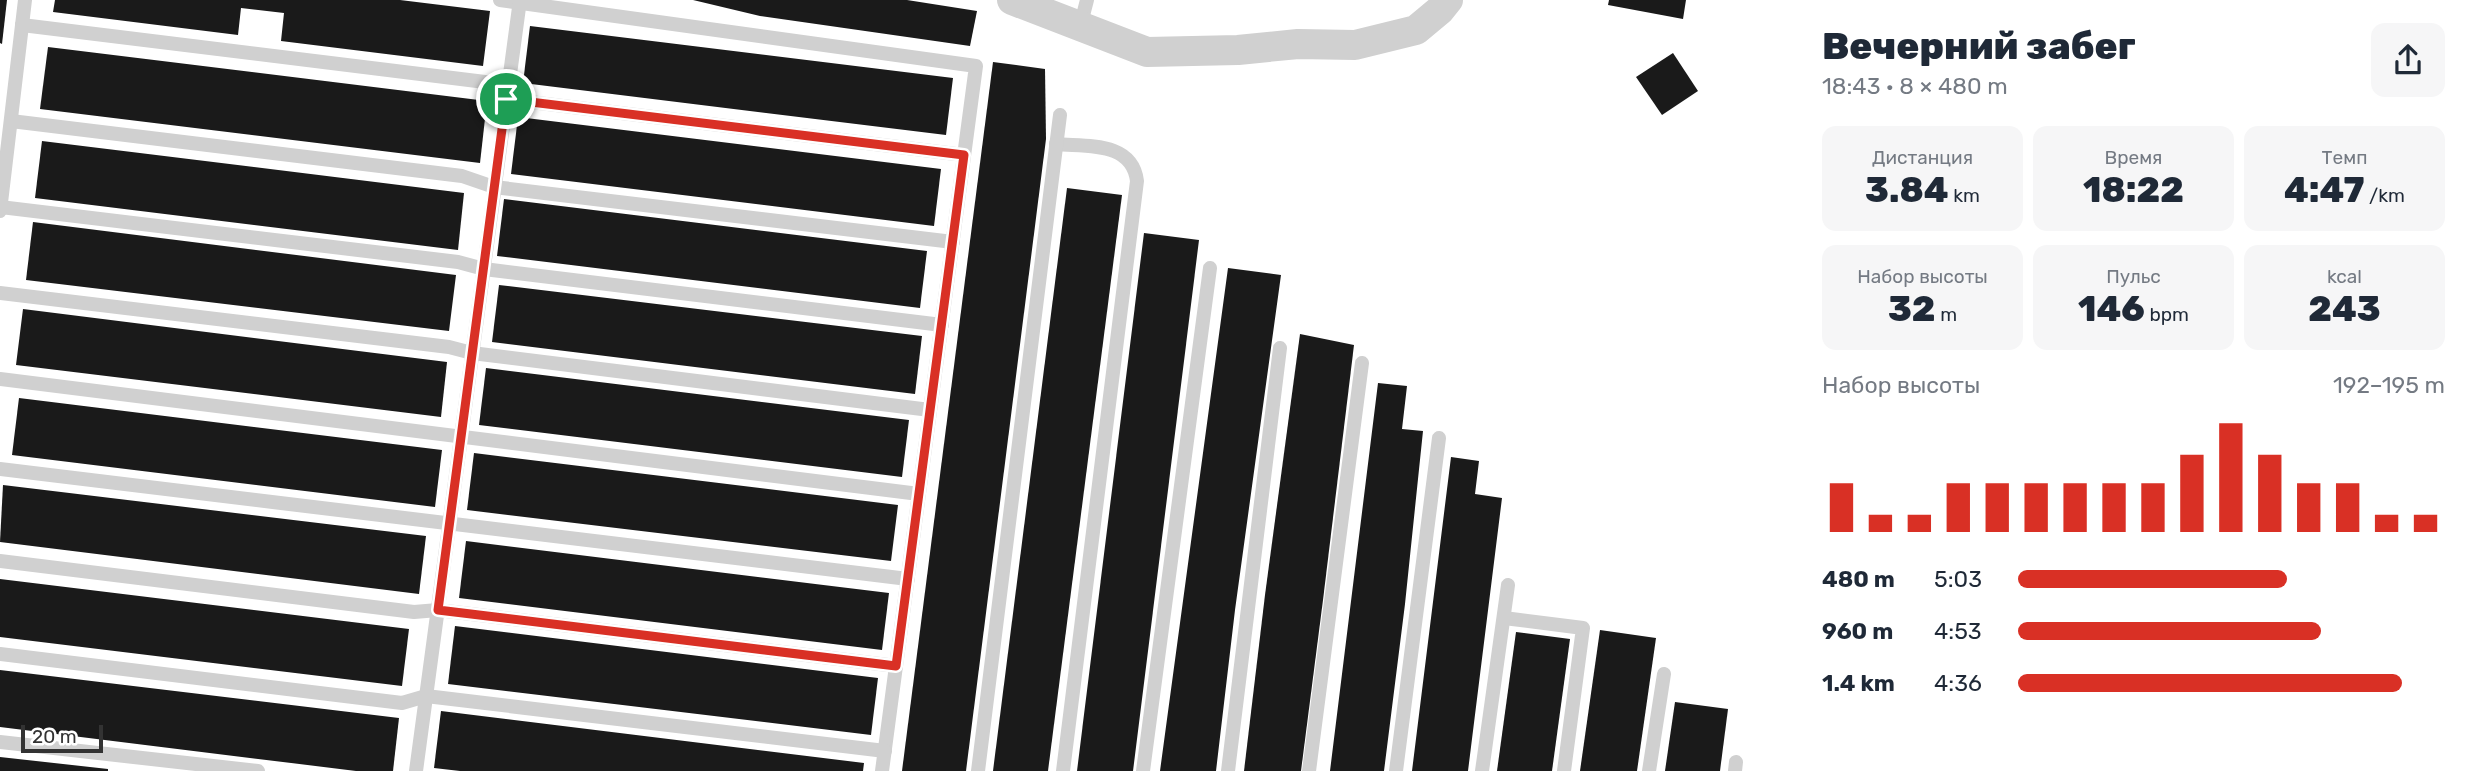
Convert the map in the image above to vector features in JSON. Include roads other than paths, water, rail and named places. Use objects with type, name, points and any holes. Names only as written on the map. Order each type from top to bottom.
[{"type":"street","points":[[1012,0],[1084,13],[1147,52],[1238,50],[1298,44],[1355,45],[1416,30],[1448,0]]},
{"type":"lane","points":[[25,0],[0,209],[458,262],[484,269],[942,325]]},
{"type":"lane","points":[[500,0],[976,66],[882,771]]},
{"type":"lane","points":[[416,771],[519,1]]},
{"type":"lane","points":[[22,25],[485,82],[506,99],[964,155]]},
{"type":"lane","points":[[978,771],[1060,116]]},
{"type":"lane","points":[[11,121],[462,176],[495,187],[953,242]]},
{"type":"lane","points":[[1056,144],[1114,149],[1130,163],[1137,181],[1063,771]]},
{"type":"lane","points":[[1143,771],[1210,268]]},
{"type":"lane","points":[[0,293],[449,347],[472,353],[930,410]]},
{"type":"lane","points":[[1228,771],[1280,348]]},
{"type":"lane","points":[[1309,771],[1362,363]]},
{"type":"lane","points":[[0,379],[919,494]]},
{"type":"lane","points":[[1396,771],[1439,438]]},
{"type":"lane","points":[[0,469],[908,579]]},
{"type":"lane","points":[[0,561],[414,612],[438,610],[896,666]]},
{"type":"lane","points":[[1482,771],[1508,585]]},
{"type":"lane","points":[[1504,618],[1583,628],[1564,771]]},
{"type":"lane","points":[[0,654],[402,704],[426,696],[885,751]]},
{"type":"lane","points":[[1649,771],[1664,674]]},
{"type":"lane","points":[[0,741],[258,771]]}]
